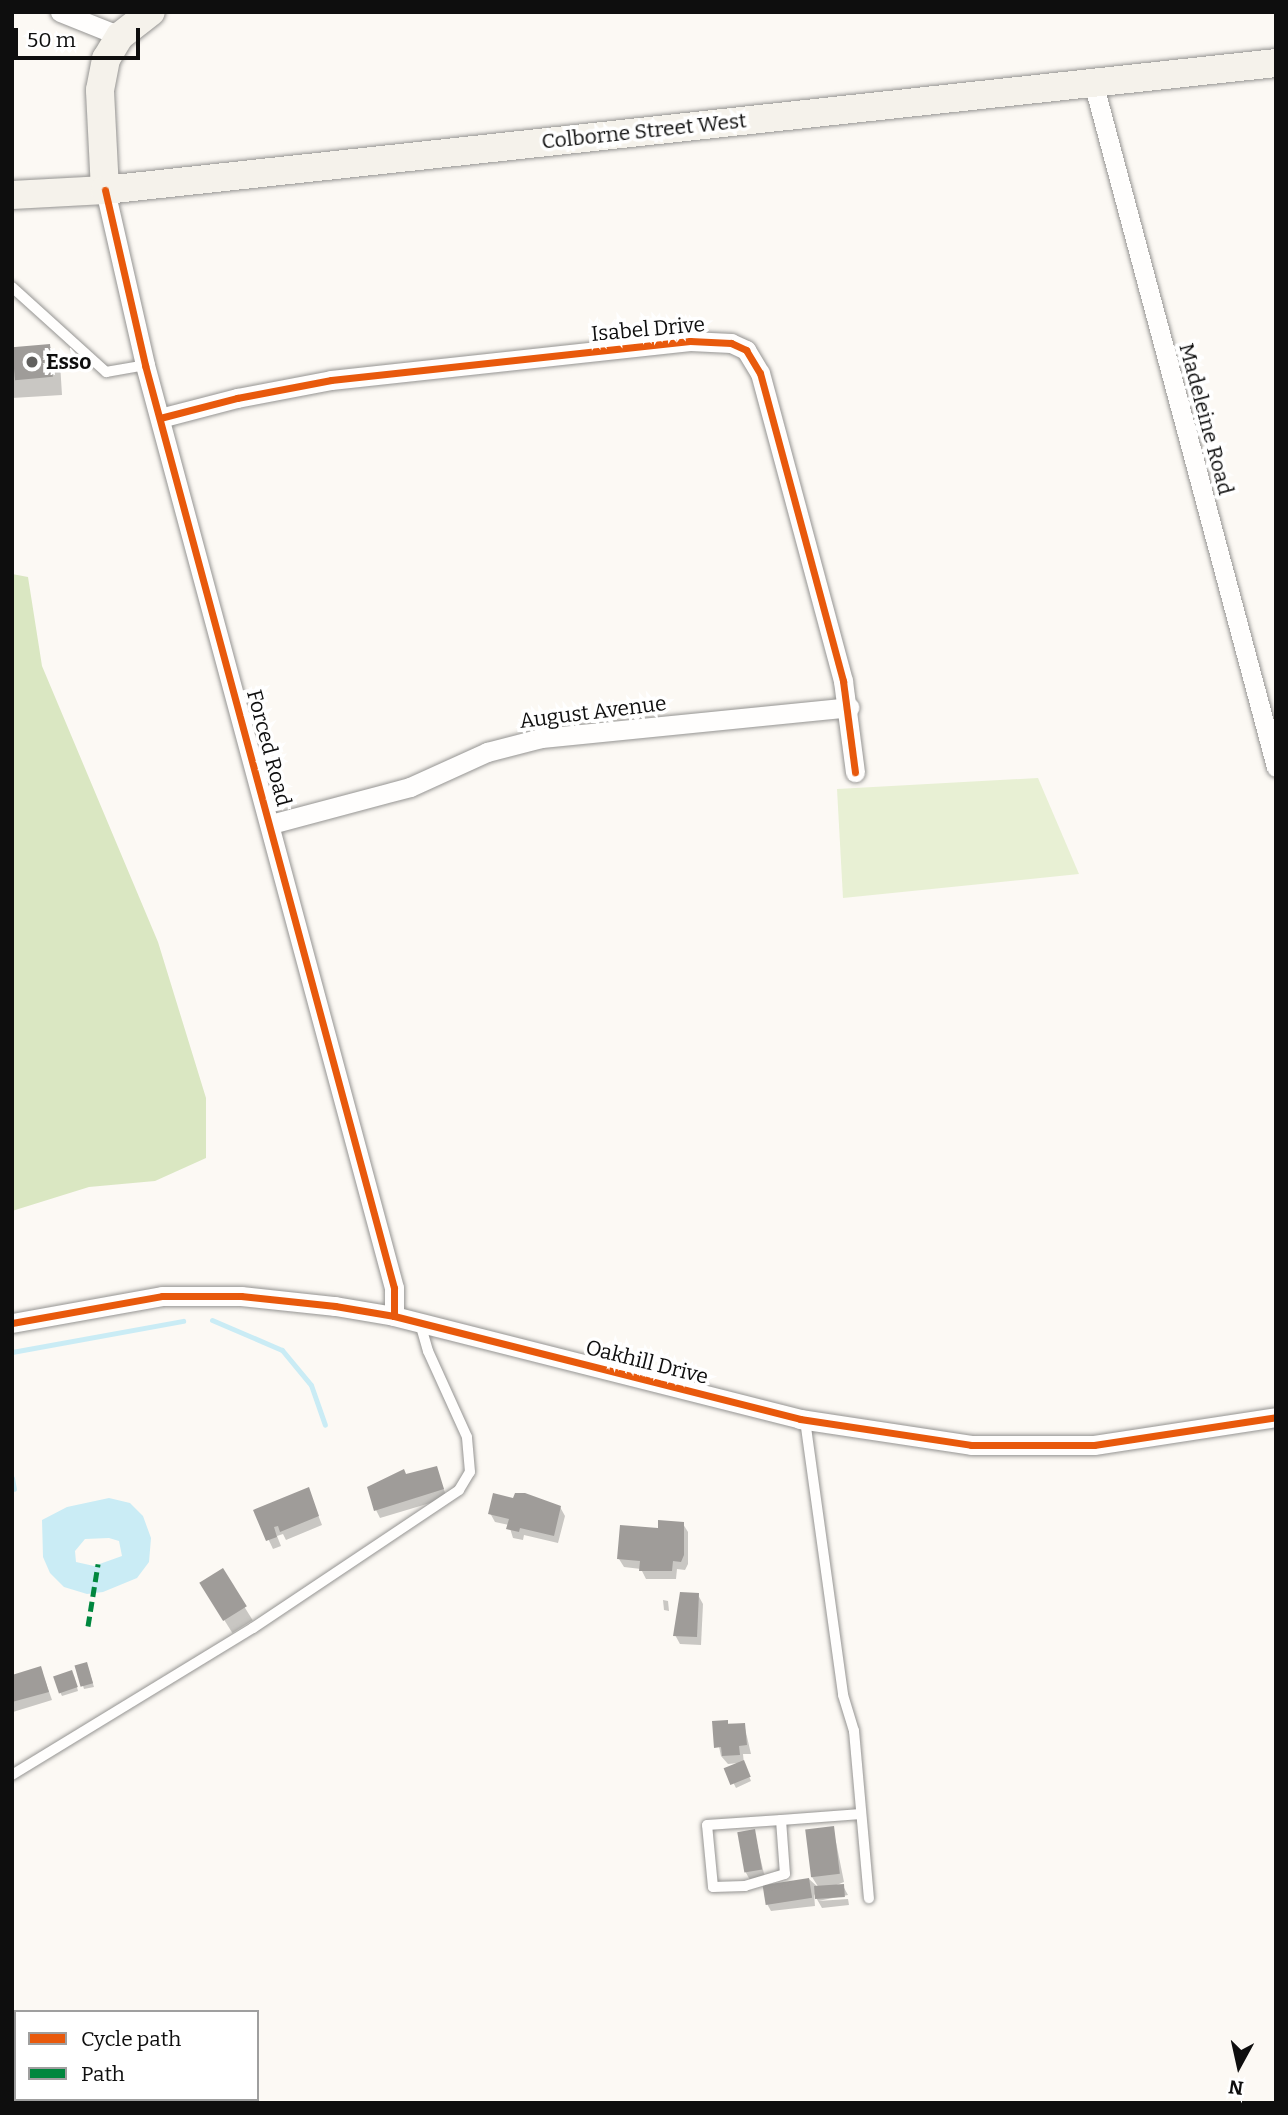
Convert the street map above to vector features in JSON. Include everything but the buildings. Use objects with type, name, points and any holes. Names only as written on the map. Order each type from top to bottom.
[{"type":"main road","points":[[105,190],[100,90],[106,59],[120,36],[151,12]]},
{"type":"main road","name":"Colborne Street West","points":[[12,195],[105,190],[1276,63]]},
{"type":"street","points":[[61,12],[120,36]]},
{"type":"street","name":"Madeleine Road","points":[[1093,82],[1276,767]]},
{"type":"street","name":"Forced Road","points":[[105,190],[145,365],[394,1288],[394,1316]]},
{"type":"street","name":"Isabel Drive","points":[[160,418],[237,398],[331,380],[690,341],[731,343],[746,350],[760,373],[849,707],[855,772]]},
{"type":"street","name":"August Avenue","points":[[271,824],[410,787],[486,752],[541,738],[849,707]]},
{"type":"street","name":"Oakhill Drive","points":[[12,1323],[138,1298],[187,1295],[280,1299],[394,1316],[805,1420],[920,1440],[1008,1447],[1141,1440],[1276,1417]]},
{"type":"lane","points":[[12,287],[106,372],[145,365]]},
{"type":"lane","points":[[12,1775],[253,1628],[459,1490],[470,1472],[467,1437],[428,1351],[420,1323]]},
{"type":"lane","points":[[805,1420],[843,1695],[853,1731],[870,1898]]},
{"type":"lane","points":[[781,1820],[785,1874],[745,1886],[713,1887],[707,1825],[861,1814]]},
{"type":"green space","points":[[12,574],[28,577],[42,666],[158,942],[206,1098],[206,1158],[155,1181],[89,1187],[12,1211]]},
{"type":"green space","points":[[1038,778],[1079,874],[843,898],[837,789]]},
{"type":"water","points":[[109,1498],[130,1503],[143,1516],[151,1538],[149,1562],[137,1578],[103,1592],[87,1594],[64,1587],[50,1573],[43,1557],[42,1520],[67,1507]],"holes":[[[109,1538],[119,1541],[122,1556],[94,1566],[76,1562],[75,1551],[85,1539]]]},
{"type":"waterway","points":[[212,1320],[282,1350],[311,1385],[325,1425]]},
{"type":"waterway","points":[[12,1352],[183,1321]]},
{"type":"waterway","points":[[12,1478],[14,1489]]},
{"type":"marked path","points":[[88,1626],[98,1564]]},
{"type":"cycle path","points":[[105,190],[145,365],[394,1288],[394,1316]]},
{"type":"cycle path","points":[[160,418],[237,398],[331,380],[690,341],[731,343],[746,350],[760,373],[843,681],[855,772]]},
{"type":"cycle path","points":[[12,1323],[162,1296],[241,1296],[335,1306],[394,1316],[800,1419],[971,1445],[1094,1445],[1276,1417]]},
{"type":"place","name":"Esso","points":[[32,362]]}]
